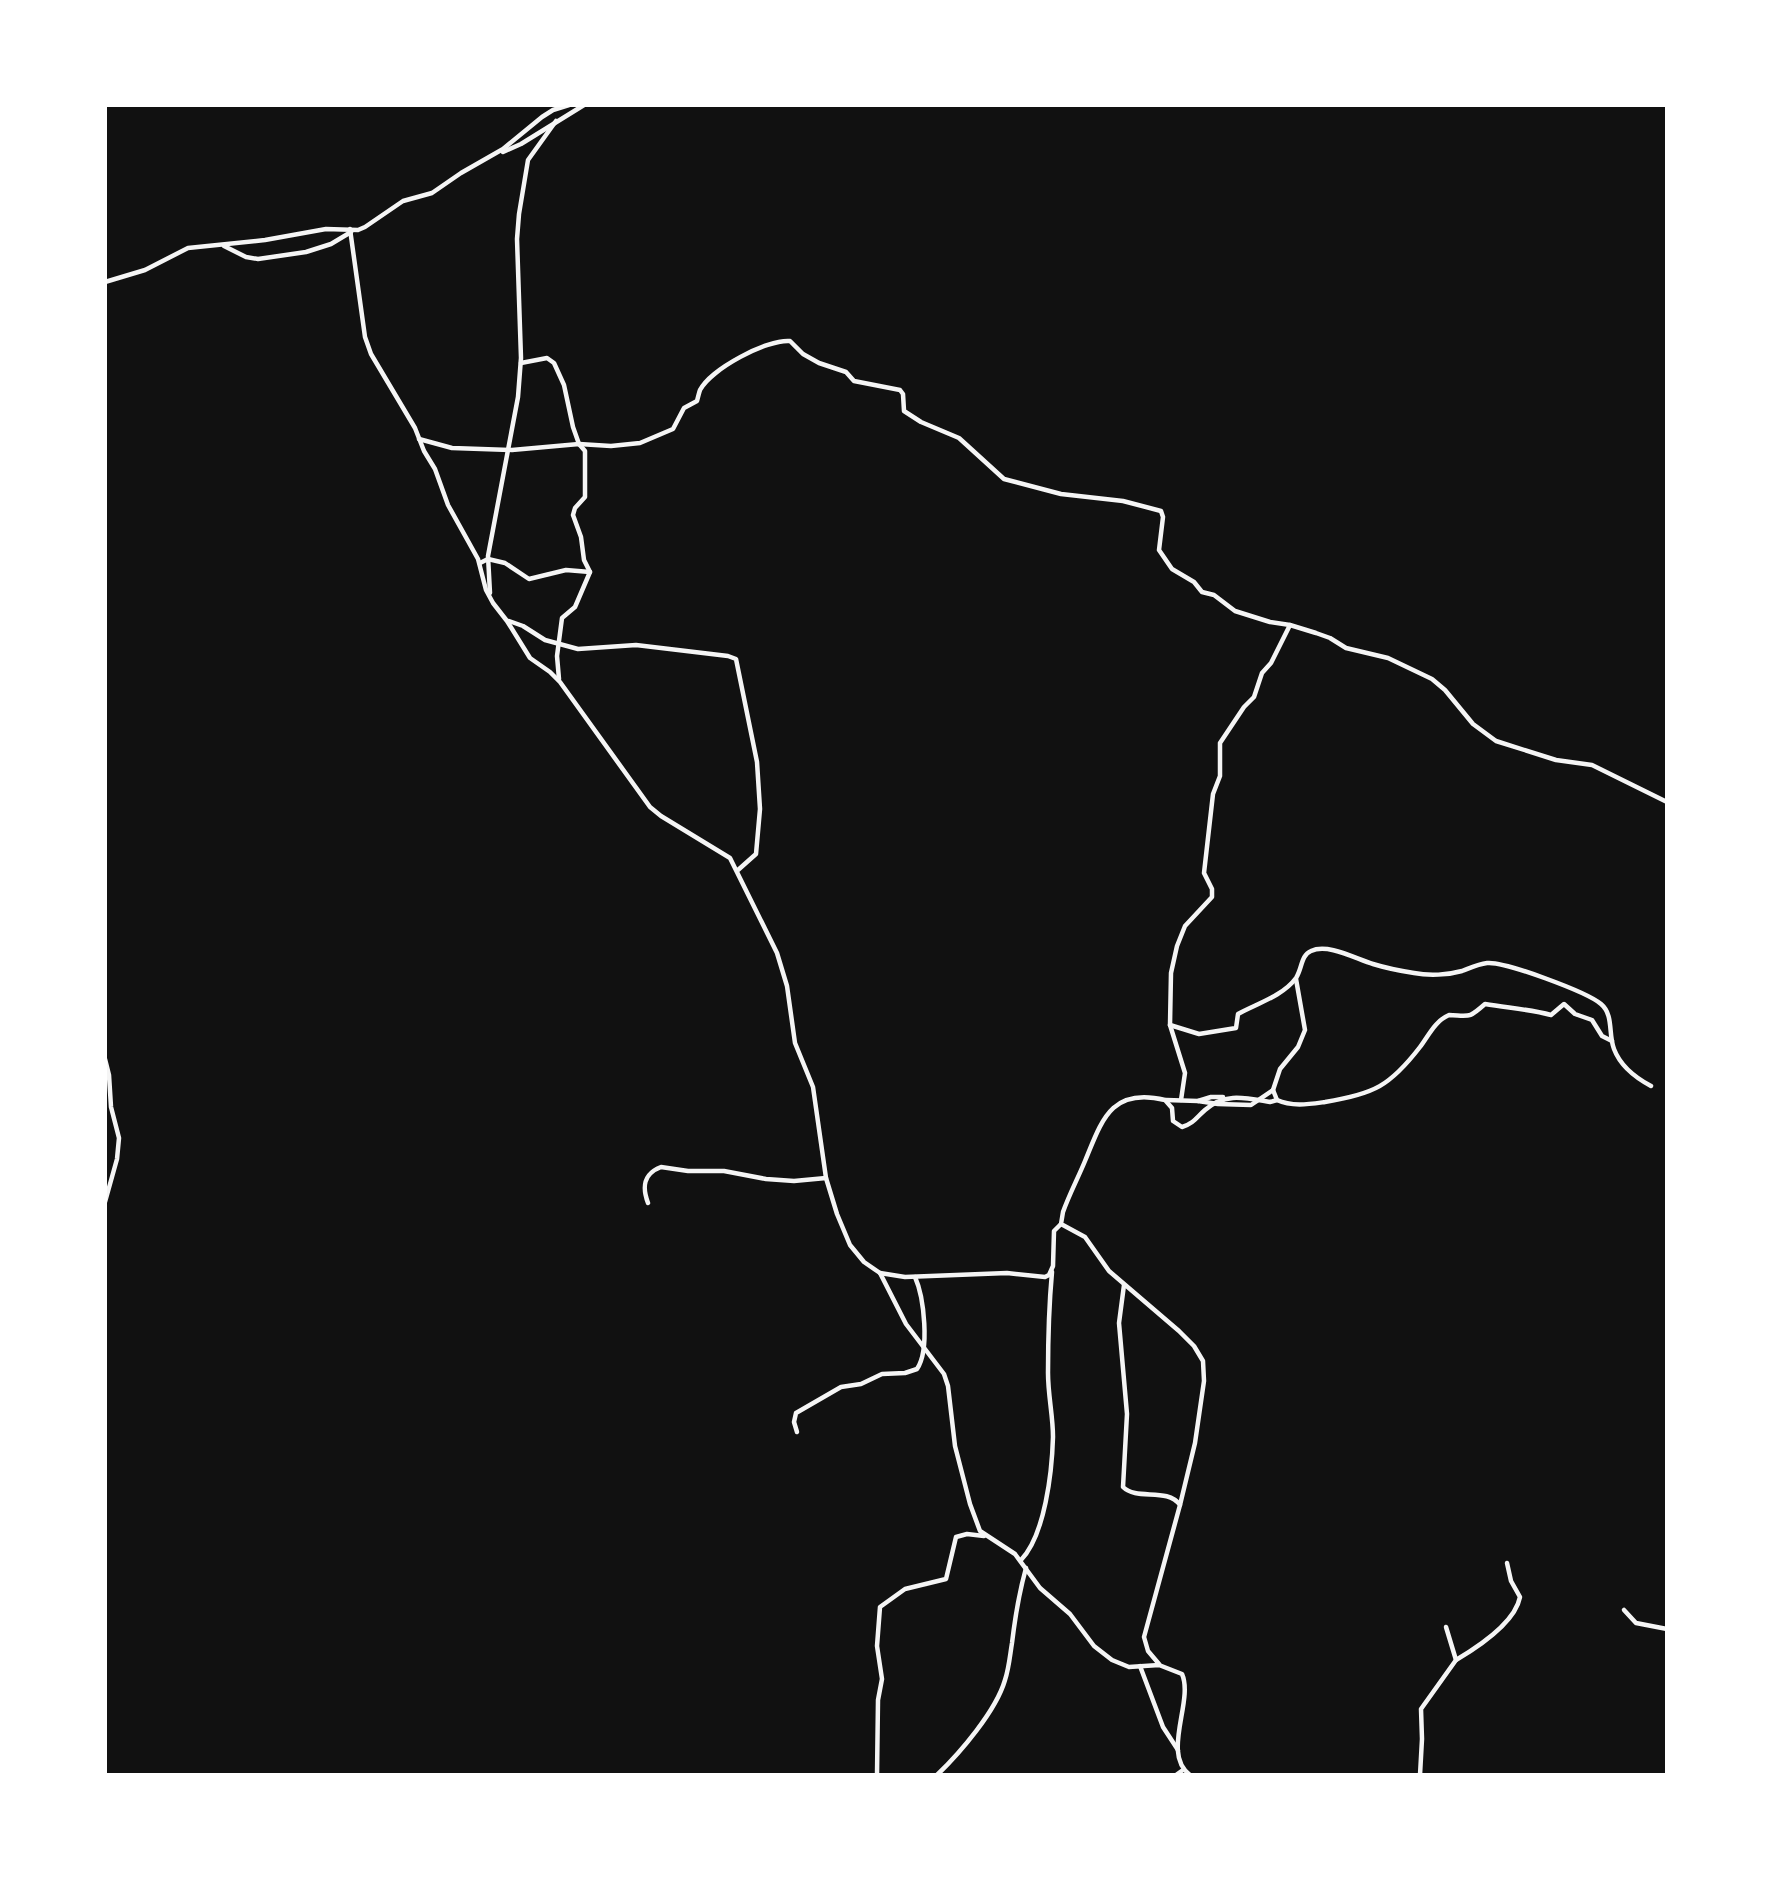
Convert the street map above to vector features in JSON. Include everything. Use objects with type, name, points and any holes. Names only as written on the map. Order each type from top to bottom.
[{"type":"street","points":[[494,155],[542,117],[569,105]]},
{"type":"street","points":[[105,282],[145,270],[182,250],[326,229],[358,230],[403,201],[432,193],[461,173],[521,144],[584,105]]},
{"type":"street","points":[[490,599],[488,559],[521,363],[517,239],[519,214],[528,160],[556,121]]},
{"type":"street","points":[[222,245],[246,257],[258,259],[306,252],[331,244],[349,231]]},
{"type":"street","points":[[349,231],[367,344],[438,474],[448,505],[480,563],[490,599],[527,654],[559,682],[650,807],[724,853],[738,870],[780,961],[790,1002],[795,1043],[813,1087],[826,1178],[850,1245],[864,1262],[880,1273],[915,1277],[1007,1273],[1045,1276],[1052,1272]]},
{"type":"street","points":[[419,439],[452,448],[508,450],[579,444],[611,446],[639,443],[672,430],[682,410],[697,401],[711,377],[765,344],[790,341],[796,344],[803,354],[846,372],[854,381],[900,390],[903,394],[904,411],[921,422],[959,438],[1004,479],[1061,494],[1123,501],[1161,510],[1163,517],[1159,550],[1171,569],[1194,582],[1202,592],[1214,595],[1236,611],[1330,638],[1346,648],[1388,658],[1432,679],[1445,690],[1473,724],[1496,741],[1556,760],[1592,765],[1667,802]]},
{"type":"street","points":[[521,363],[547,358],[554,363],[564,385],[579,444],[585,451],[585,497],[573,514],[581,537],[583,558],[590,572],[575,607],[563,616],[557,656],[559,682]]},
{"type":"street","points":[[480,563],[488,559],[505,563],[528,579],[566,570],[590,572]]},
{"type":"street","points":[[507,621],[523,626],[545,640],[583,649],[636,645],[728,656],[737,661],[757,762],[760,803],[756,854],[738,870]]},
{"type":"street","points":[[1181,1100],[1185,1073],[1170,1025],[1171,974],[1181,933],[1212,897],[1212,889],[1204,873],[1213,794],[1220,776],[1220,743],[1254,697],[1262,673],[1271,663],[1290,625]]},
{"type":"street","points":[[1170,1025],[1199,1034],[1235,1028],[1239,1013],[1265,1001],[1296,978],[1307,954],[1313,950],[1333,951],[1374,965],[1418,974],[1444,974],[1500,962],[1602,1005],[1609,1017],[1617,1056],[1651,1086]]},
{"type":"street","points":[[1021,1560],[1032,1546],[1038,1530],[1052,1458],[1048,1349],[1053,1236],[1056,1227],[1061,1224],[1068,1197],[1097,1128],[1113,1107],[1129,1100],[1146,1098],[1251,1105],[1261,1100],[1273,1090],[1280,1069],[1297,1047],[1305,1030],[1296,978]]},
{"type":"street","points":[[1198,1101],[1215,1097],[1310,1104],[1352,1097],[1373,1090],[1400,1071],[1439,1021],[1449,1015],[1462,1018],[1471,1016],[1485,1004],[1502,1008],[1523,1007],[1551,1015],[1564,1004],[1575,1014],[1592,1020],[1602,1036],[1612,1041]]},
{"type":"street","points":[[105,1059],[118,1138],[117,1159],[105,1202]]},
{"type":"street","points":[[1273,1090],[1277,1100]]},
{"type":"street","points":[[1165,1100],[1172,1108],[1173,1121],[1182,1127],[1191,1124],[1213,1103],[1225,1098]]},
{"type":"street","points":[[648,1203],[645,1194],[646,1179],[649,1173],[661,1167],[688,1171],[724,1171],[794,1181],[826,1178]]},
{"type":"street","points":[[1061,1224],[1085,1237],[1110,1270],[1180,1331],[1195,1346],[1203,1361],[1204,1381],[1195,1443],[1144,1637],[1148,1651],[1159,1665]]},
{"type":"street","points":[[880,1273],[899,1313],[946,1379],[957,1455],[976,1523],[985,1536]]},
{"type":"street","points":[[797,1432],[794,1422],[796,1413],[841,1387],[861,1384],[882,1374],[912,1371],[919,1365],[923,1347],[922,1294],[915,1277]]},
{"type":"street","points":[[1124,1284],[1119,1323],[1127,1414],[1123,1487],[1129,1492],[1172,1499],[1180,1505]]},
{"type":"street","points":[[877,1775],[878,1700],[882,1679],[877,1646],[880,1607],[905,1589],[946,1579],[956,1537],[967,1534],[985,1536],[1007,1546],[1021,1560],[1040,1588],[1070,1614],[1101,1653],[1121,1665],[1159,1665],[1177,1670],[1184,1679],[1179,1751],[1183,1770],[1190,1775]]},
{"type":"street","points":[[1420,1775],[1420,1709],[1456,1660],[1492,1635],[1519,1605],[1520,1597],[1511,1581],[1507,1563]]},
{"type":"street","points":[[937,1775],[951,1764],[1001,1692],[1008,1670],[1018,1600],[1026,1568]]},
{"type":"street","points":[[1624,1610],[1636,1623],[1667,1629]]},
{"type":"street","points":[[1446,1627],[1456,1660]]},
{"type":"street","points":[[1140,1666],[1163,1727],[1179,1751]]},
{"type":"street","points":[[1175,1775],[1183,1770]]}]
